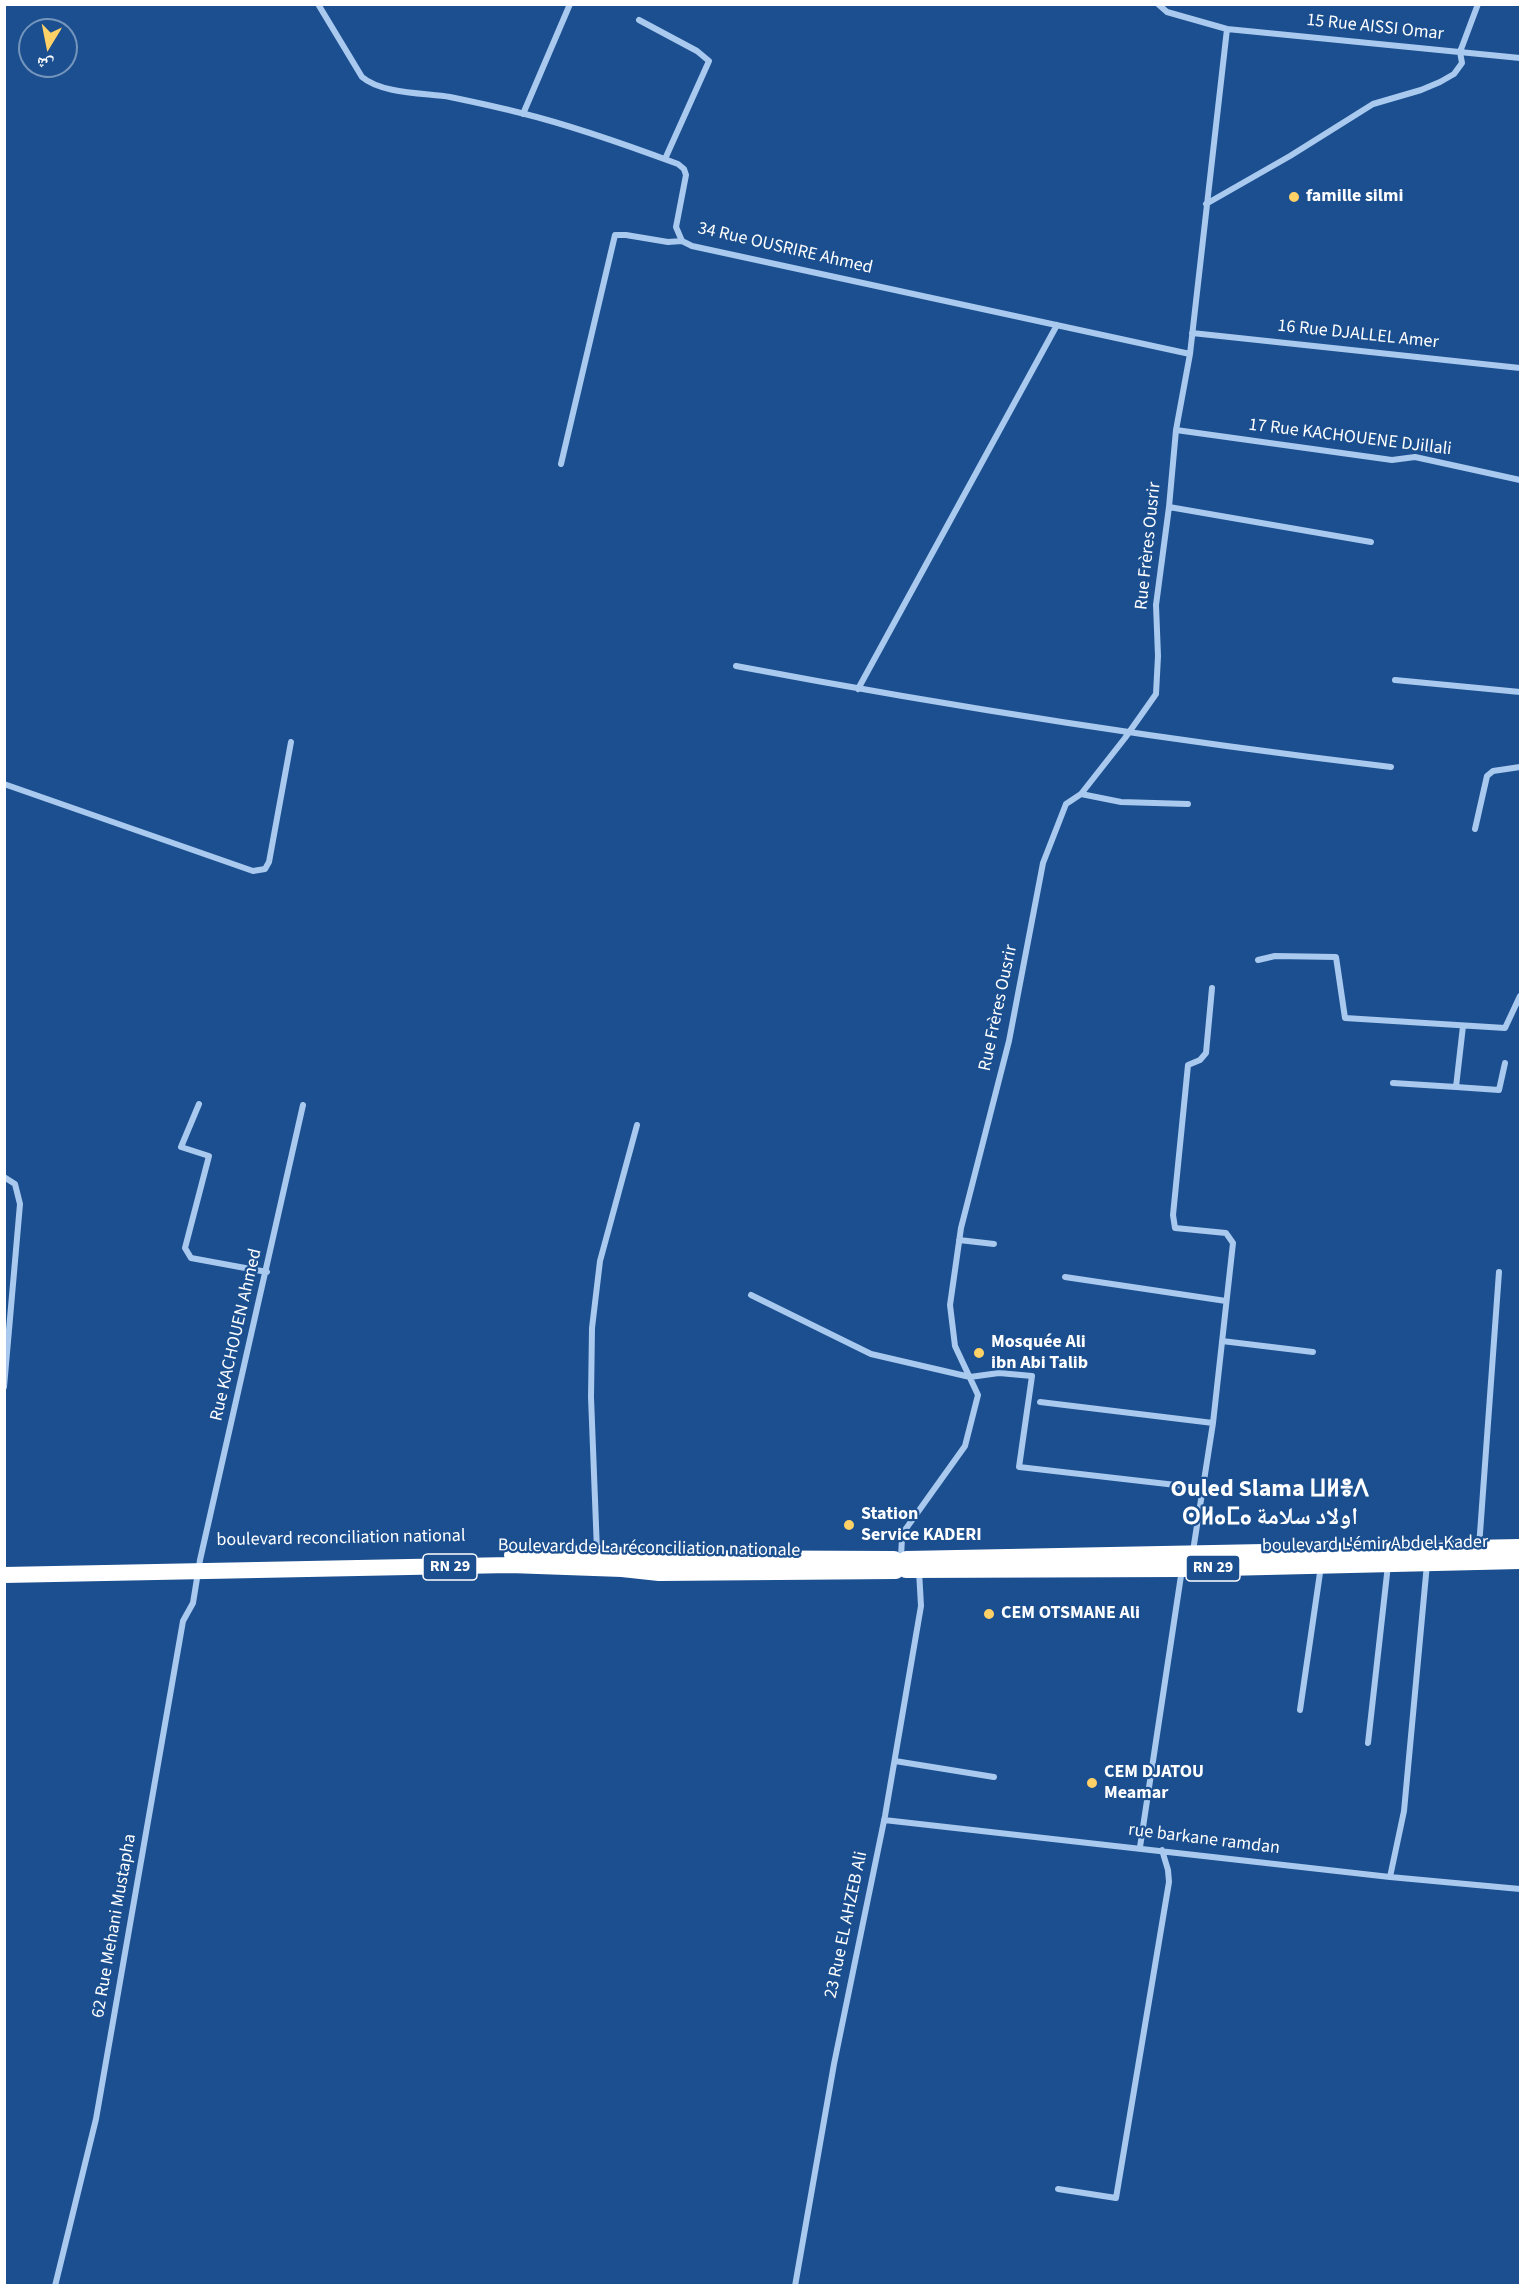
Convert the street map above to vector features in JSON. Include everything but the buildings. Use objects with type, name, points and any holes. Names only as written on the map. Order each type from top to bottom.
[{"type":"highway","name":"RN 29","points":[[904,1564],[1192,1553],[1521,1547]]},
{"type":"highway","name":"boulevard reconciliation national","points":[[4,1565],[199,1566],[597,1554],[659,1558],[776,1557],[904,1564]]},
{"type":"highway","name":"boulevard L'émir Abd el-Kader","points":[[904,1564],[1182,1569],[1521,1561]]},
{"type":"highway","name":"Boulevard de La réconciliation nationale","points":[[4,1575],[199,1566],[510,1565],[622,1569],[659,1573],[904,1564]]},
{"type":"street","name":"34 Rue OUSRIRE Ahmed","points":[[318,4],[362,77],[369,83],[523,114],[625,144],[684,169],[686,175],[676,227],[682,241],[693,246],[1190,354]]},
{"type":"street","points":[[523,114],[570,4]]},
{"type":"street","name":"15 Rue AISSI Omar","points":[[1158,4],[1167,12],[1227,29],[1521,58]]},
{"type":"street","points":[[1206,204],[1290,156],[1373,104],[1421,90],[1454,74],[1462,63],[1460,52],[1478,4]]},
{"type":"street","points":[[639,20],[697,51],[709,62],[665,159]]},
{"type":"street","name":"Rue Frères Ousrir","points":[[904,1564],[902,1538],[905,1530],[965,1446],[978,1395],[955,1346],[950,1305],[959,1240],[1009,1041],[1043,863],[1066,804],[1081,794],[1129,733],[1156,693],[1158,656],[1156,604],[1169,507],[1176,430],[1190,354],[1206,204],[1226,54],[1227,29]]},
{"type":"street","points":[[561,464],[615,235],[668,242],[682,241]]},
{"type":"street","points":[[858,689],[1057,325]]},
{"type":"street","name":"16 Rue DJALLEL Amer","points":[[1192,333],[1521,368]]},
{"type":"street","name":"17 Rue KACHOUENE DJillali","points":[[1176,430],[1392,460],[1415,457],[1521,480]]},
{"type":"street","points":[[1169,507],[1371,542]]},
{"type":"street","points":[[736,666],[858,689],[1129,733],[1391,767]]},
{"type":"street","points":[[1395,680],[1521,692]]},
{"type":"street","points":[[4,784],[253,871],[265,869],[269,862],[291,742]]},
{"type":"street","points":[[1475,829],[1487,776],[1493,771],[1521,767]]},
{"type":"street","points":[[1081,794],[1121,802],[1188,804]]},
{"type":"street","points":[[1258,960],[1275,956],[1336,957],[1345,1018],[1505,1028],[1521,996]]},
{"type":"street","points":[[1192,1553],[1213,1424],[1233,1243],[1226,1233],[1175,1228],[1173,1215],[1188,1065],[1206,1053],[1212,988]]},
{"type":"street","points":[[1456,1087],[1463,1026]]},
{"type":"street","points":[[1394,1083],[1499,1090],[1505,1063]]},
{"type":"street","points":[[199,1104],[181,1147],[209,1156],[185,1248],[191,1258],[267,1272]]},
{"type":"street","name":"Rue KACHOUEN Ahmed","points":[[199,1566],[303,1105]]},
{"type":"street","points":[[597,1554],[591,1397],[592,1328],[600,1262],[637,1125]]},
{"type":"street","points":[[4,1178],[15,1184],[20,1204],[4,1387]]},
{"type":"street","points":[[959,1240],[994,1244]]},
{"type":"street","points":[[1479,1547],[1499,1272]]},
{"type":"street","points":[[1065,1277],[1226,1301]]},
{"type":"street","points":[[751,1295],[871,1354],[970,1377],[999,1373],[1032,1376],[1019,1467],[1202,1488]]},
{"type":"street","points":[[1222,1341],[1313,1352]]},
{"type":"street","points":[[1040,1402],[1213,1424]]},
{"type":"street","points":[[1390,1877],[1404,1811],[1427,1563]]},
{"type":"street","name":"23 Rue EL AHZEB Ali","points":[[795,2286],[834,2064],[895,1761],[921,1606],[904,1564]]},
{"type":"street","points":[[1368,1743],[1388,1564]]},
{"type":"street","name":"62 Rue Mehani Mustapha","points":[[55,2286],[96,2119],[183,1621],[193,1603],[199,1566]]},
{"type":"street","points":[[1300,1710],[1321,1566]]},
{"type":"street","points":[[1140,1847],[1182,1569]]},
{"type":"street","points":[[895,1761],[994,1777]]},
{"type":"street","name":"rue barkane ramdan","points":[[884,1820],[1140,1847],[1390,1877],[1521,1889]]},
{"type":"street","points":[[1058,2189],[1116,2198],[1169,1882],[1162,1850]]},
{"type":"place","name":"famille silmi","points":[[1294,197]]},
{"type":"place","name":"Mosquée Ali ibn Abi Talib","points":[[979,1353]]},
{"type":"place","name":"Station Service KADERI","points":[[849,1525]]},
{"type":"place","name":"CEM OTSMANE Ali","points":[[989,1614]]},
{"type":"place","name":"CEM DJATOU Meamar","points":[[1092,1783]]},
{"type":"district","name":"Ouled Slama ⵡⵍⴻⴷ ⵙⵍⴰⵎⴰ اولاد سلامة","points":[[1270,1505]]}]
